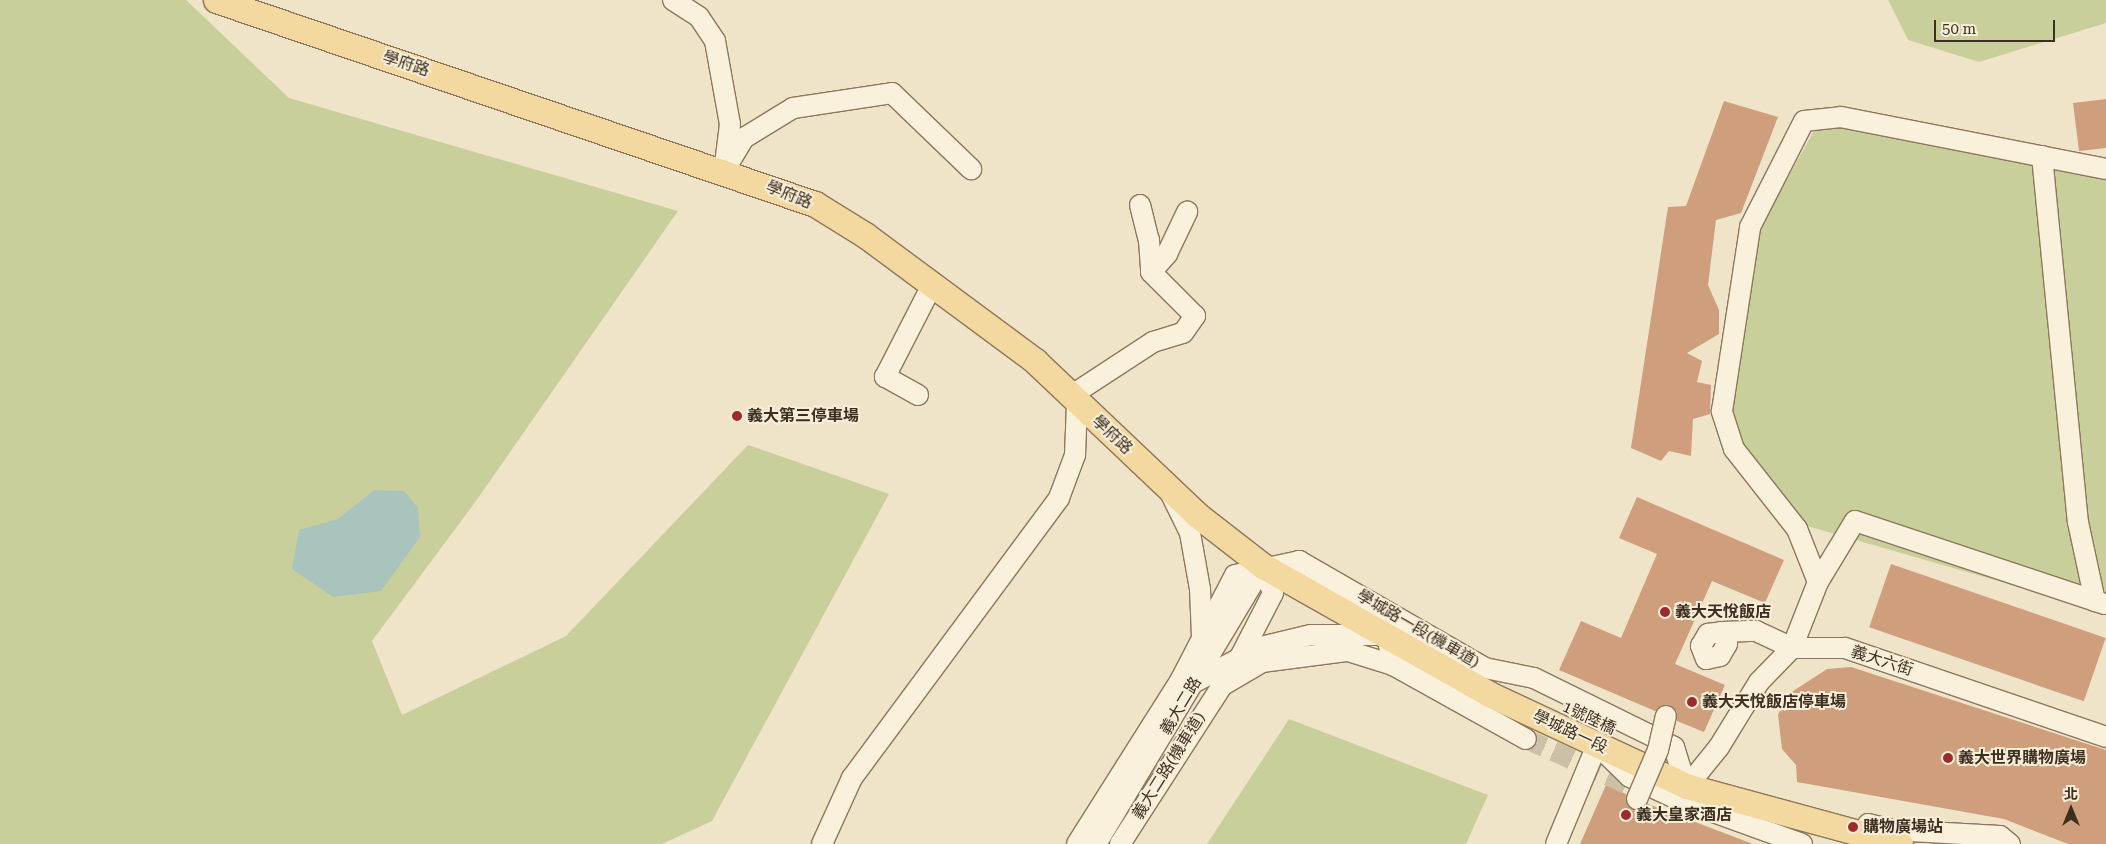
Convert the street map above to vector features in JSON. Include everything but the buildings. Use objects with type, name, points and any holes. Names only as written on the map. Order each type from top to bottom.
[{"type":"main road","name":"學府路","points":[[216,0],[724,171],[815,204],[865,235],[931,287],[1035,361],[1168,488],[1263,566]]},
{"type":"main road","name":"學城路一段","points":[[1263,566],[1388,635],[1448,671],[1597,745],[1682,792],[1823,824],[1887,834]]},
{"type":"street","points":[[673,0],[699,17],[715,42],[730,124],[724,171]]},
{"type":"street","points":[[724,171],[744,138],[793,108],[892,93],[972,169]]},
{"type":"street","points":[[1818,582],[1797,529],[1734,449],[1722,411],[1750,227],[1804,121],[1841,116],[2106,169]]},
{"type":"street","points":[[2042,156],[2078,522],[2101,603]]},
{"type":"street","points":[[822,844],[852,778],[1059,498],[1075,455],[1075,399],[1153,342],[1183,333],[1195,316],[1151,272],[1149,240],[1140,205]]},
{"type":"street","points":[[1151,272],[1167,254],[1187,212]]},
{"type":"street","points":[[918,395],[885,377],[931,287]]},
{"type":"street","points":[[1168,488],[1190,533],[1200,589],[1202,639],[1197,681]]},
{"type":"street","points":[[1802,844],[1682,792],[1719,746],[1759,682],[1792,648],[1818,582],[1855,521],[2101,603]]},
{"type":"street","name":"學城路一段(機車道)","points":[[1263,566],[1300,561],[1485,668],[1534,678],[1674,747],[1682,792]]},
{"type":"street","points":[[1077,844],[1202,639],[1235,575],[1263,566]]},
{"type":"street","name":"義大二路(機車道)","points":[[1120,844],[1238,659],[1273,593],[1263,566]]},
{"type":"street","name":"義大二路","points":[[1096,844],[1197,681],[1263,566]]},
{"type":"street","points":[[1722,632],[1756,631],[1792,648]]},
{"type":"street","points":[[1197,681],[1261,647],[1311,635],[1388,635]]},
{"type":"street","name":"學城路一段(機車道)","points":[[1388,635],[1393,665]]},
{"type":"street","name":"義大六街","points":[[1792,648],[1845,648],[2106,736]]},
{"type":"street","name":"義大二路(機車道)","points":[[1219,688],[1262,662],[1348,651],[1393,665]]},
{"type":"street","points":[[1393,665],[1526,739]]},
{"type":"street","name":"1號陸橋","points":[[1448,671],[1520,685],[1658,750]]},
{"type":"street","points":[[1637,799],[1658,750],[1666,716]]},
{"type":"street","points":[[1556,844],[1597,745]]},
{"type":"street","points":[[1823,824],[1858,844]]},
{"type":"street","points":[[1887,834],[2000,836],[2010,844]]},
{"type":"green space","points":[[0,0],[186,0],[289,98],[678,211],[476,501],[372,641],[402,715],[566,636],[748,445],[889,494],[712,821],[662,844],[0,844]]},
{"type":"green space","points":[[1888,0],[2106,0],[2106,23],[1979,62],[1908,40]]},
{"type":"green space","points":[[1840,126],[2106,178],[2106,612],[1807,526],[1741,445],[1729,409],[1760,227],[1815,129]]},
{"type":"green space","points":[[1289,719],[1488,795],[1466,844],[1207,844]]},
{"type":"water","points":[[374,490],[404,491],[418,508],[420,537],[381,591],[333,597],[292,569],[299,530],[338,519]]},
{"type":"tunnel","points":[[1526,739],[1643,791]]},
{"type":"place","name":"義大第三停車場","points":[[737,416]]},
{"type":"place","name":"義大天悅飯店","points":[[1665,612]]},
{"type":"place","name":"義大天悅飯店停車場","points":[[1692,702]]},
{"type":"place","name":"義大世界購物廣場","points":[[1948,758]]},
{"type":"place","name":"義大皇家酒店","points":[[1626,815]]},
{"type":"place","name":"購物廣場站","points":[[1853,827]]}]
